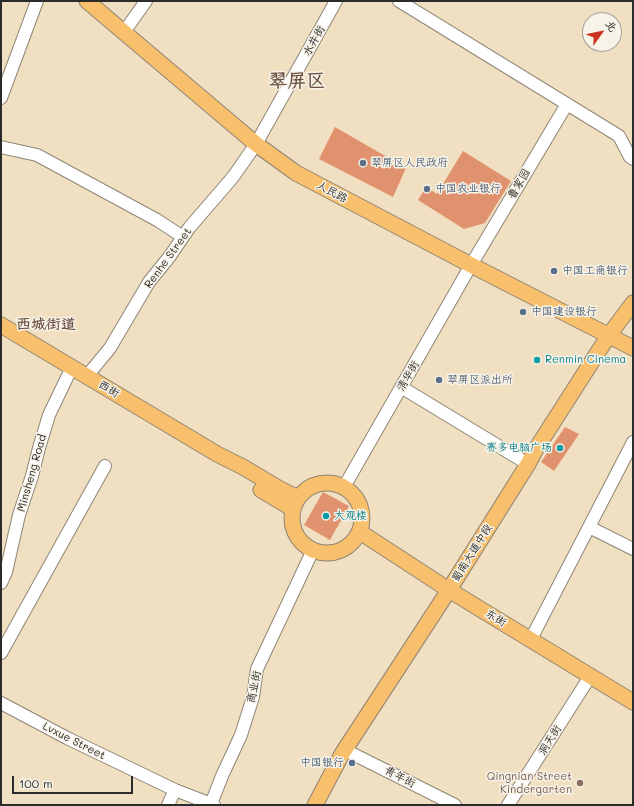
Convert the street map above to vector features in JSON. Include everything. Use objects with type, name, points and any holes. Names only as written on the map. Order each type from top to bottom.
[{"type":"main road","name":"人民路","points":[[87,1],[256,144],[296,173],[633,348]]},
{"type":"main road","name":"蜀南大道中段","points":[[314,805],[345,750],[449,590],[536,449],[609,335],[633,303]]},
{"type":"main road","name":"西街","points":[[1,325],[217,454],[237,475],[296,503]]},
{"type":"main road","points":[[328,483],[344,487],[354,495],[360,505],[362,513],[362,526],[354,541],[345,549],[333,553],[313,550],[303,544],[293,528],[292,513],[296,503],[312,486],[328,483]]},
{"type":"main road","name":"东街","points":[[360,532],[449,590],[591,675],[633,702]]},
{"type":"street","points":[[1,98],[37,1]]},
{"type":"street","points":[[124,32],[146,1]]},
{"type":"street","name":"水井街","points":[[256,144],[336,1]]},
{"type":"street","points":[[399,1],[619,136],[630,158],[633,159]]},
{"type":"street","name":"鲁家园","points":[[471,265],[567,104]]},
{"type":"street","name":"Renhe Street","points":[[87,376],[110,348],[149,282],[183,237],[233,178],[256,144]]},
{"type":"street","points":[[1,147],[37,155],[158,220],[183,237]]},
{"type":"street","name":"清华街","points":[[344,487],[471,265]]},
{"type":"street","name":"Minsheng Road","points":[[1,583],[6,572],[12,543],[49,415],[72,367]]},
{"type":"street","points":[[401,387],[528,464]]},
{"type":"street","points":[[531,639],[633,442]]},
{"type":"street","points":[[1,653],[105,466]]},
{"type":"street","points":[[589,527],[633,549]]},
{"type":"street","points":[[1,537],[12,543]]},
{"type":"street","name":"商业街","points":[[213,804],[222,776],[241,735],[253,697],[257,669],[313,550]]},
{"type":"street","name":"洞天街","points":[[508,805],[591,675]]},
{"type":"street","name":"Lvxue Street","points":[[1,703],[67,738],[175,790],[213,804]]},
{"type":"street","name":"青年街","points":[[345,750],[455,805]]},
{"type":"street","points":[[168,805],[175,790]]},
{"type":"building","name":"翠屏区人民政府","points":[[335,127],[406,168],[393,197],[319,159]]},
{"type":"building","points":[[463,151],[511,181],[485,223],[464,229],[418,200],[426,187],[437,194]]},
{"type":"building","name":"赛多电脑广场","points":[[565,427],[579,434],[554,471],[541,462]]},
{"type":"building","name":"大观楼","points":[[323,492],[349,506],[330,540],[304,525]]},
{"type":"place","name":"翠屏区人民政府","points":[[363,163]]},
{"type":"place","name":"中国农业银行","points":[[427,189]]},
{"type":"place","name":"中国工商银行","points":[[554,271]]},
{"type":"place","name":"中国建设银行","points":[[523,312]]},
{"type":"place","name":"Renmin Cinema","points":[[537,360]]},
{"type":"place","name":"翠屏区派出所","points":[[439,380]]},
{"type":"place","name":"赛多电脑广场","points":[[560,448]]},
{"type":"place","name":"大观楼","points":[[326,516]]},
{"type":"place","name":"中国银行","points":[[352,763]]},
{"type":"place","name":"Qingnian Street Kindergarten","points":[[580,783]]},
{"type":"district","name":"翠屏区","points":[[297,81]]},
{"type":"district","name":"西城街道","points":[[46,324]]}]
